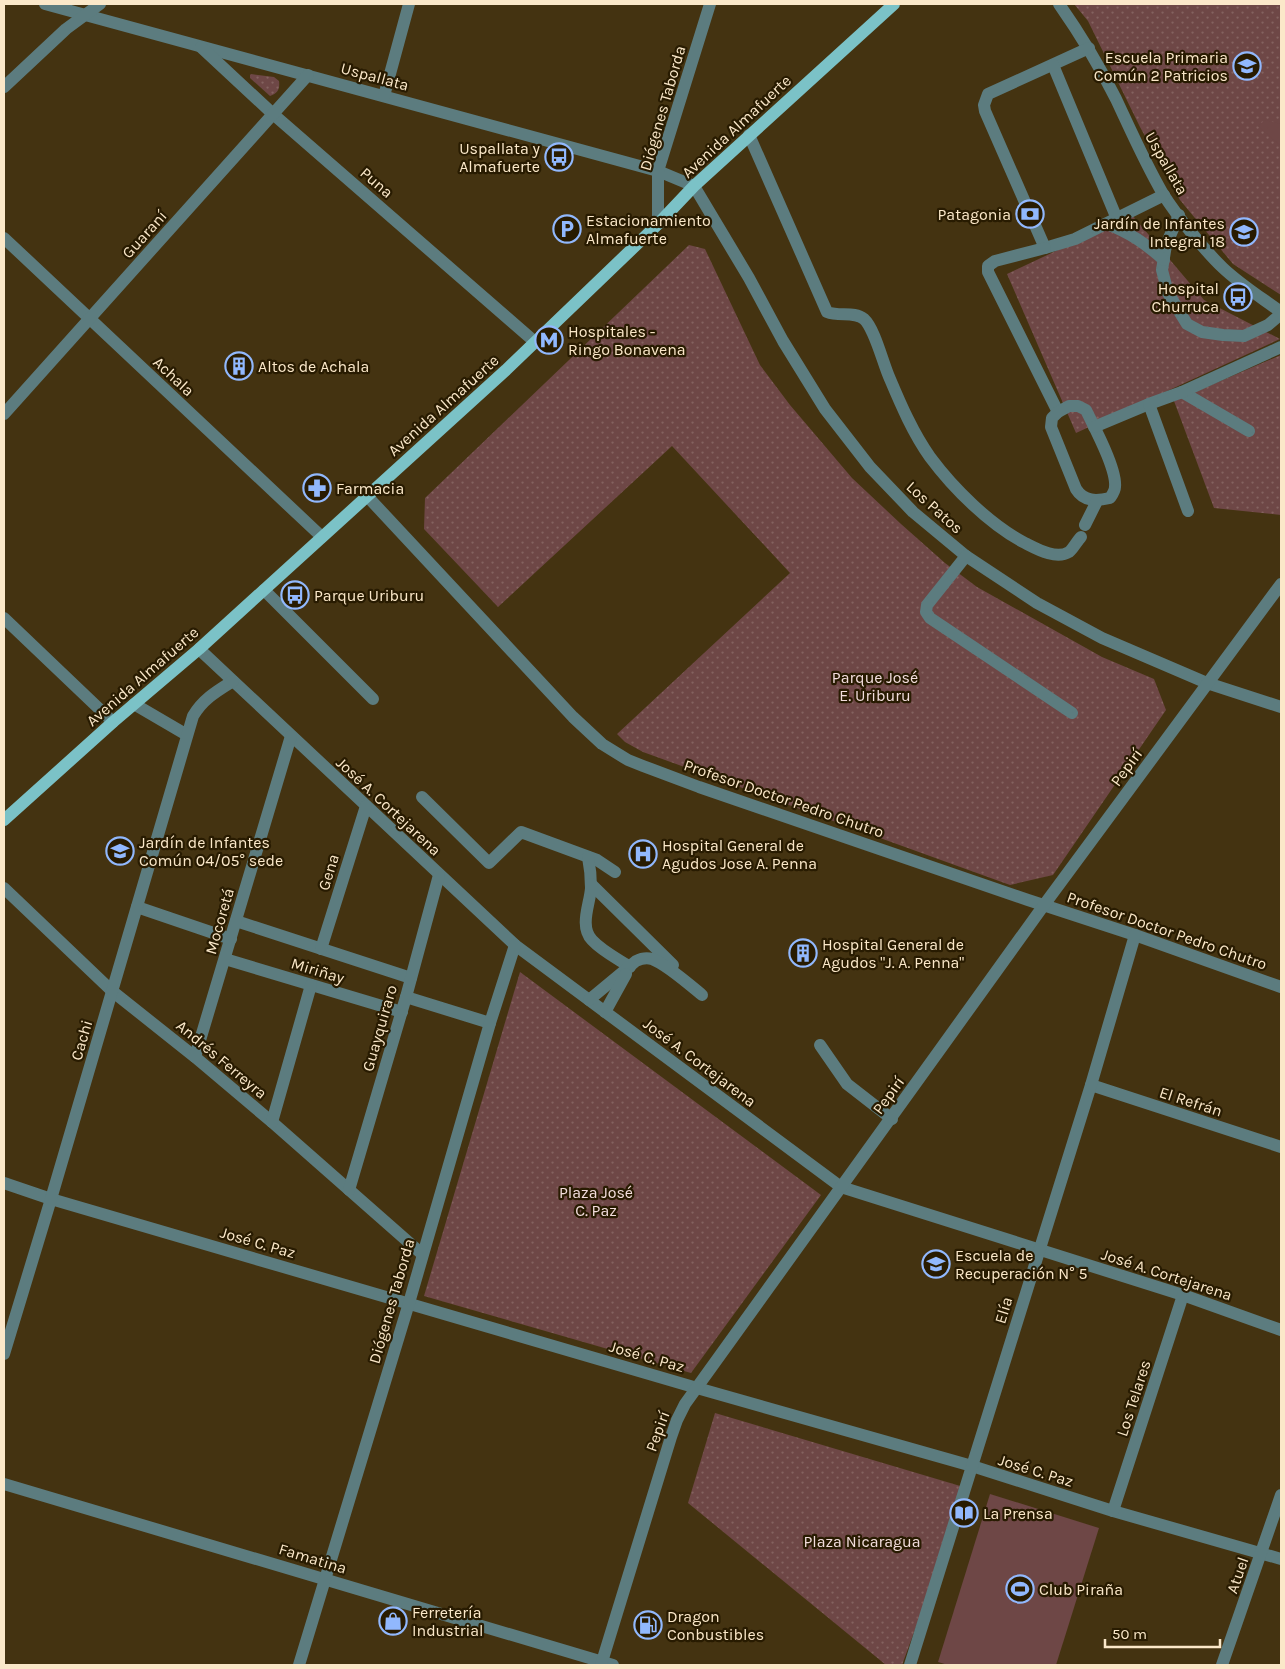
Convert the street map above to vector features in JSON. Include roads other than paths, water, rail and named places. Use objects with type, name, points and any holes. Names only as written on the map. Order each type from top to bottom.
[{"type":"main road","name":"Avenida Almafuerte","points":[[4,820],[113,722],[199,649],[535,342],[658,224],[694,186],[894,4]]},
{"type":"street","name":"Uspallata","points":[[45,4],[658,171],[694,186]]},
{"type":"street","points":[[4,87],[66,29],[100,4]]},
{"type":"street","points":[[384,96],[409,4]]},
{"type":"street","name":"Diógenes Taborda","points":[[658,224],[658,171],[710,4]]},
{"type":"street","name":"Uspallata","points":[[1059,4],[1090,48],[1137,146],[1164,196],[1223,268],[1281,313]]},
{"type":"street","name":"Puna","points":[[199,45],[273,114],[535,342]]},
{"type":"street","points":[[1045,248],[984,105],[988,94],[1090,48]]},
{"type":"street","points":[[1053,65],[1112,221],[1147,245],[1164,260]]},
{"type":"street","name":"Guaraní","points":[[4,414],[308,75]]},
{"type":"street","points":[[750,135],[828,312],[836,316],[850,314],[863,319],[871,330],[909,421],[930,456],[973,506],[1014,537],[1043,552],[1061,554],[1069,552],[1083,531],[1097,501]]},
{"type":"street","name":"Los Patos","points":[[694,186],[749,278],[783,342],[825,408],[870,467],[913,512],[966,556],[1037,603],[1102,638],[1207,683],[1281,707]]},
{"type":"street","points":[[1058,412],[988,272],[988,266],[995,261],[1075,239],[1164,196]]},
{"type":"street","points":[[1179,215],[1166,244],[1162,270],[1168,293],[1188,324],[1202,332],[1244,336],[1268,325],[1281,313]]},
{"type":"street","name":"Achala","points":[[4,238],[322,537]]},
{"type":"street","points":[[1094,427],[1182,392],[1281,347]]},
{"type":"street","points":[[1182,392],[1250,431]]},
{"type":"street","points":[[1149,404],[1188,511]]},
{"type":"street","points":[[1069,406],[1078,406],[1086,410],[1094,427],[1115,475],[1116,489],[1110,498],[1097,501],[1088,500],[1080,496],[1076,490],[1051,426],[1052,418],[1058,412],[1069,406]]},
{"type":"street","name":"Profesor Doctor Pedro Chutro","points":[[366,496],[573,716],[602,744],[628,760],[699,787],[1281,987]]},
{"type":"street","points":[[966,556],[927,605],[927,615],[1072,713]]},
{"type":"street","name":"Pepirí","points":[[605,1664],[671,1437],[677,1420],[696,1388],[1044,905],[1281,584]]},
{"type":"street","points":[[264,590],[373,699]]},
{"type":"street","points":[[4,618],[113,722]]},
{"type":"street","name":"José A. Cortejarena","points":[[199,649],[514,945],[841,1188],[1184,1295],[1281,1330]]},
{"type":"street","name":"Cachi","points":[[4,1354],[193,716],[207,698],[233,681]]},
{"type":"street","points":[[134,704],[187,735]]},
{"type":"street","name":"Mocoretá","points":[[195,1057],[291,736]]},
{"type":"street","points":[[422,796],[490,864],[521,832],[597,860],[615,872]]},
{"type":"street","name":"Gena","points":[[321,948],[366,806]]},
{"type":"street","points":[[588,857],[591,884],[586,926],[588,934],[593,942],[630,968]]},
{"type":"street","name":"Guayquiraro","points":[[349,1190],[402,1012],[439,875]]},
{"type":"street","points":[[591,884],[680,972],[684,981]]},
{"type":"street","name":"Andrés Ferreyra","points":[[4,888],[112,991],[195,1057],[272,1122],[422,1254]]},
{"type":"street","points":[[137,907],[231,939]]},
{"type":"street","name":"Miriñay","points":[[236,921],[411,978]]},
{"type":"street","name":"Elía","points":[[910,1665],[1091,1085],[1134,935]]},
{"type":"street","name":"Diógenes Taborda","points":[[299,1665],[409,1303],[514,945]]},
{"type":"street","points":[[605,1012],[630,968],[636,961],[644,958],[652,958],[702,995]]},
{"type":"street","name":"Miriñay","points":[[225,959],[402,1012]]},
{"type":"street","points":[[589,1000],[630,968]]},
{"type":"street","points":[[272,1122],[311,985]]},
{"type":"street","points":[[406,997],[490,1023]]},
{"type":"street","points":[[820,1045],[846,1084],[892,1118]]},
{"type":"street","name":"El Refrán","points":[[1091,1085],[1281,1147]]},
{"type":"street","name":"José C. Paz","points":[[4,1183],[51,1199],[696,1388],[972,1466],[1113,1511],[1281,1559]]},
{"type":"street","name":"Los Telares","points":[[1113,1511],[1184,1295]]},
{"type":"street","name":"Famatina","points":[[4,1484],[605,1664]]},
{"type":"street","name":"Atuel","points":[[1222,1665],[1281,1495]]},
{"type":"place","name":"Escuela Primaria Común 2 Patricios","points":[[1247,66]]},
{"type":"place","name":"Uspallata y Almafuerte","points":[[559,157]]},
{"type":"place","name":"Patagonia","points":[[1030,214]]},
{"type":"place","name":"Estacionamiento Almafuerte","points":[[567,229]]},
{"type":"place","name":"Jardín de Infantes Integral 18","points":[[1244,232]]},
{"type":"place","name":"Hospital Churruca","points":[[1238,297]]},
{"type":"place","name":"Hospitales - Ringo Bonavena","points":[[549,340]]},
{"type":"place","name":"Altos de Achala","points":[[239,366]]},
{"type":"place","name":"Farmacia","points":[[317,488]]},
{"type":"place","name":"Parque Uriburu","points":[[295,595]]},
{"type":"place","name":"Jardín de Infantes Común 04/05° sede","points":[[120,851]]},
{"type":"place","name":"Hospital General de Agudos Jose A. Penna","points":[[643,854]]},
{"type":"place","name":"Hospital General de Agudos \"J. A. Penna\"","points":[[803,953]]},
{"type":"place","name":"Escuela de Recuperación N° 5","points":[[936,1264]]},
{"type":"place","name":"La Prensa","points":[[964,1513]]},
{"type":"place","name":"Club Piraña","points":[[1020,1589]]},
{"type":"place","name":"Ferretería Industrial","points":[[393,1621]]},
{"type":"place","name":"Dragon Conbustibles","points":[[648,1625]]},
{"type":"park label","name":"Parque José E. Uriburu","points":[[875,686]]},
{"type":"park label","name":"Plaza José C. Paz","points":[[596,1201]]},
{"type":"park label","name":"Plaza Nicaragua","points":[[862,1541]]}]
